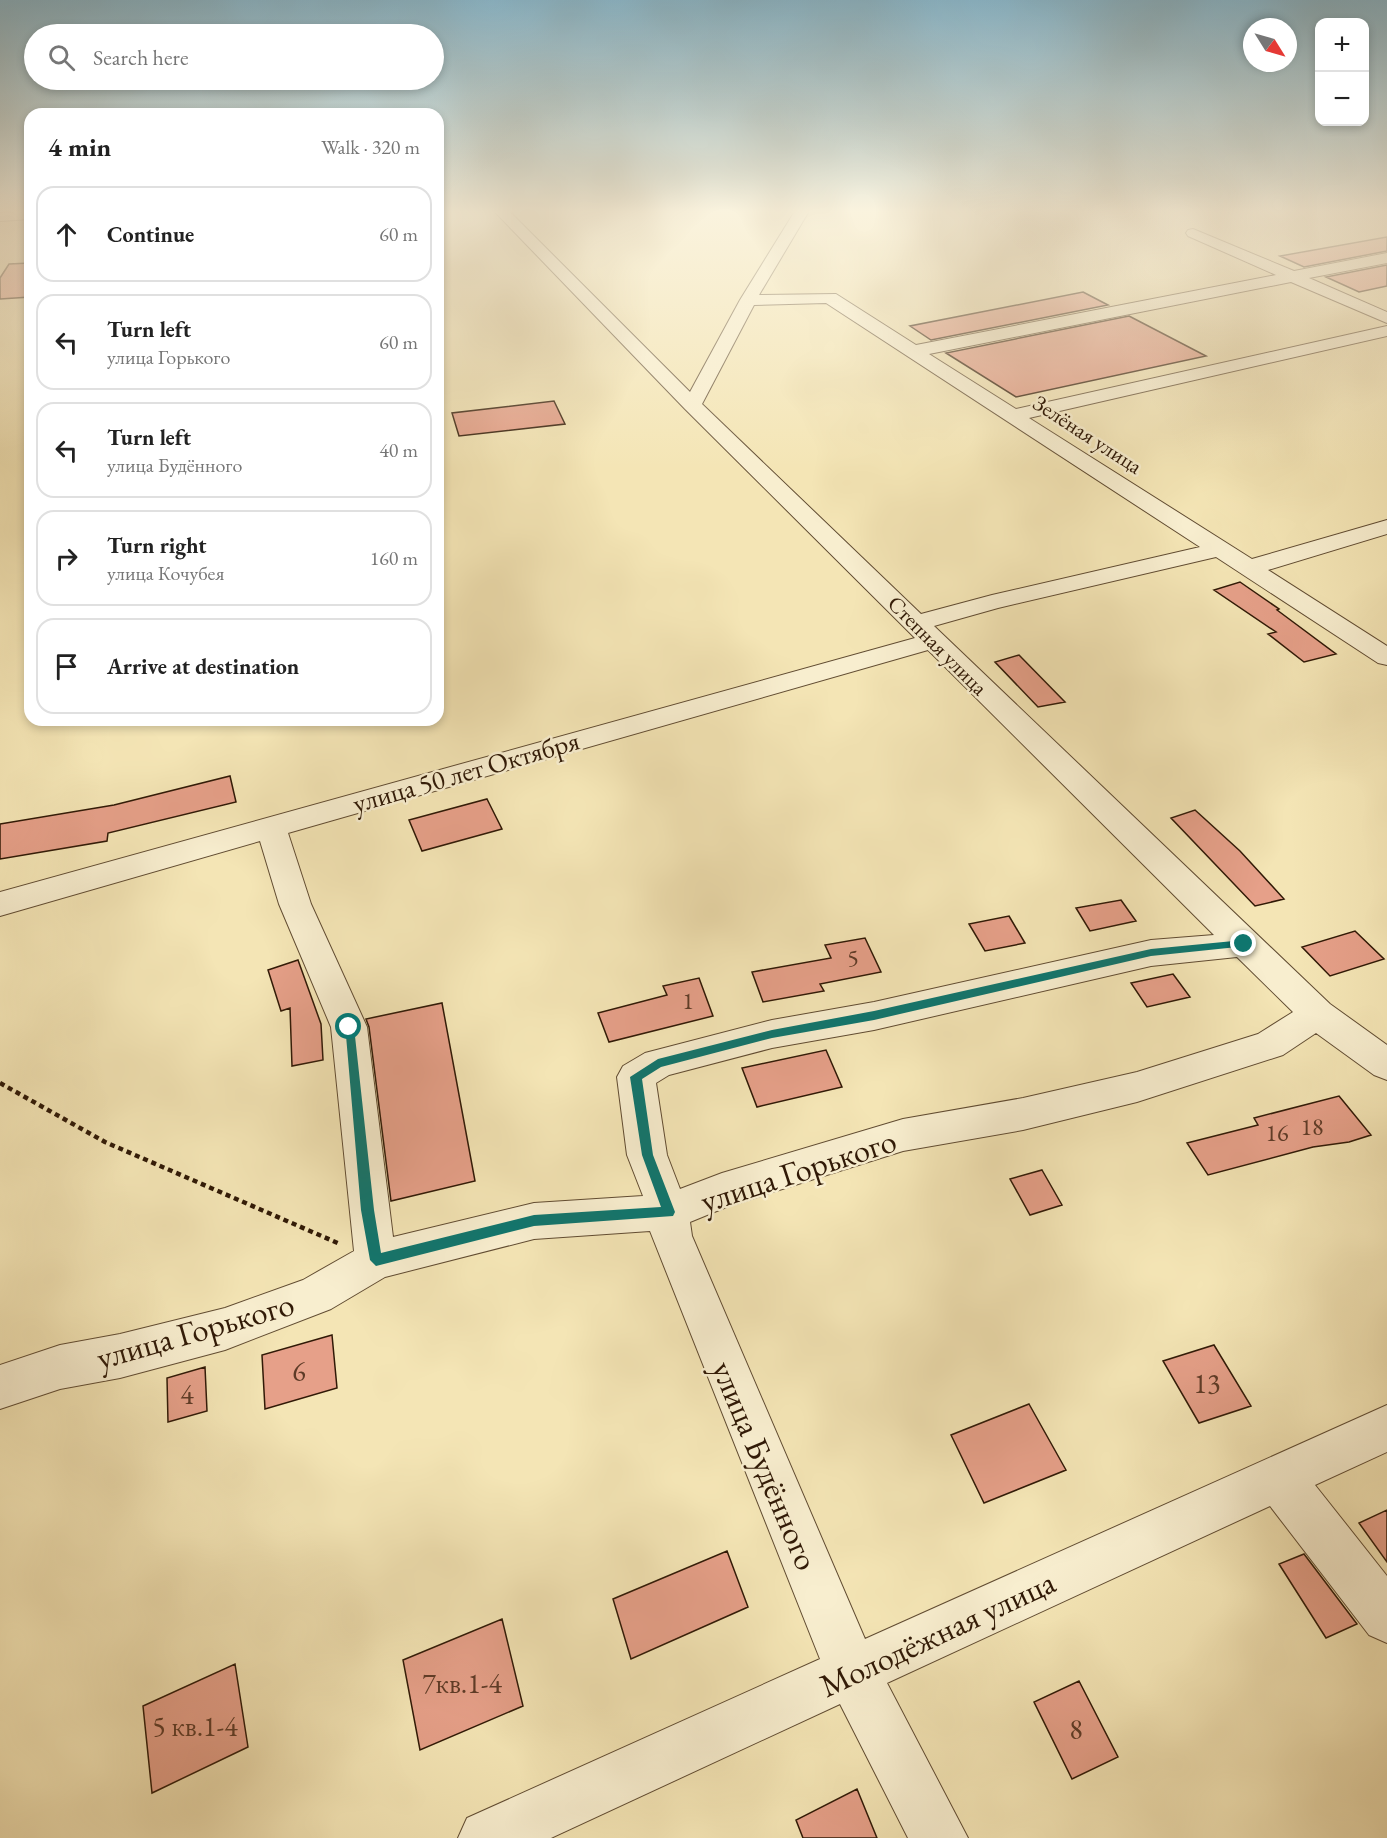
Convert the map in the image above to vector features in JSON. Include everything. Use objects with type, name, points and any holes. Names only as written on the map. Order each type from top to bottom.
[{"type":"street","name":"Степная улица","points":[[585,297],[692,405],[1317,1014],[1387,1065]]},
{"type":"street","points":[[692,405],[750,297]]},
{"type":"street","points":[[915,351],[1186,297]]},
{"type":"street","points":[[1338,297],[1387,318]]},
{"type":"street","name":"Зелёная улица","points":[[748,300],[830,298],[1015,415],[1387,657]]},
{"type":"street","points":[[1015,415],[1387,330]]},
{"type":"street","points":[[1248,568],[1387,527]]},
{"type":"street","name":"улица 50 лет Октября","points":[[0,904],[270,827],[925,632],[992,602],[1221,549]]},
{"type":"street","points":[[270,827],[295,904],[349,1027],[368,1210],[376,1260]]},
{"type":"street","name":"улица Будённого","points":[[939,1838],[852,1671],[671,1236],[669,1212],[647,1155],[636,1077],[658,1063],[772,1034],[896,1011],[1151,953],[1244,944]]},
{"type":"street","name":"улица Горького","points":[[0,1387],[60,1367],[120,1356],[225,1329],[316,1295],[376,1260],[534,1221],[669,1212],[722,1191],[903,1135],[1023,1114],[1137,1087],[1270,1045],[1317,1014]]},
{"type":"street","name":"Молодёжная улица","points":[[487,1838],[1387,1428]]},
{"type":"street","points":[[1278,1477],[1387,1617]]},
{"type":"path","points":[[0,1083],[105,1142],[376,1260]]},
{"type":"building","points":[[0,297],[24,297],[24,297],[0,299]]},
{"type":"building","points":[[1059,297],[1092,297],[1108,305],[931,340],[910,326]]},
{"type":"building","points":[[1129,316],[1206,356],[1016,397],[946,353]]},
{"type":"building","points":[[554,401],[565,424],[459,436],[452,413]]},
{"type":"building","points":[[1240,582],[1336,654],[1304,662],[1268,634],[1276,632],[1214,590]]},
{"type":"building","points":[[1019,655],[1065,702],[1038,707],[995,662]]},
{"type":"building","points":[[230,776],[236,802],[108,833],[107,841],[0,859],[0,824],[114,805]]},
{"type":"building","points":[[487,799],[502,829],[422,851],[409,820]]},
{"type":"building","points":[[1195,810],[1240,851],[1284,899],[1255,906],[1171,818]]},
{"type":"building","points":[[1121,900],[1136,921],[1090,931],[1076,908]]},
{"type":"building","points":[[1009,916],[1025,943],[985,951],[969,924]]},
{"type":"building","points":[[1355,931],[1384,959],[1330,976],[1302,947]]},
{"type":"building","points":[[865,938],[881,972],[820,984],[824,991],[763,1002],[752,972],[831,958],[825,945]]},
{"type":"building","points":[[298,960],[321,1024],[323,1060],[292,1066],[290,1008],[281,1011],[268,970]]},
{"type":"building","points":[[1173,974],[1190,997],[1147,1007],[1131,983]]},
{"type":"building","points":[[699,978],[713,1016],[609,1042],[598,1013],[667,995],[663,986]]},
{"type":"building","points":[[442,1003],[475,1181],[391,1201],[369,1027],[366,1019]]},
{"type":"building","points":[[826,1050],[842,1087],[757,1107],[742,1068]]},
{"type":"building","points":[[1339,1096],[1371,1135],[1349,1142],[1313,1147],[1208,1175],[1187,1143],[1258,1125],[1254,1118]]},
{"type":"building","points":[[1042,1170],[1062,1205],[1030,1215],[1010,1179]]},
{"type":"building","points":[[332,1335],[337,1388],[265,1409],[262,1355]]},
{"type":"building","points":[[1214,1345],[1251,1406],[1199,1423],[1163,1361]]},
{"type":"building","points":[[205,1367],[207,1411],[168,1422],[167,1378]]},
{"type":"building","points":[[1029,1404],[1066,1470],[984,1503],[951,1435]]},
{"type":"building","points":[[1387,1510],[1387,1562],[1359,1523]]},
{"type":"building","points":[[727,1551],[748,1607],[631,1659],[613,1599]]},
{"type":"building","points":[[1304,1554],[1357,1624],[1326,1638],[1279,1564]]},
{"type":"building","points":[[502,1619],[523,1706],[420,1750],[403,1660]]},
{"type":"building","points":[[235,1664],[248,1747],[152,1793],[143,1706]]},
{"type":"building","points":[[1079,1681],[1118,1757],[1072,1779],[1034,1702]]},
{"type":"building","points":[[857,1789],[877,1838],[803,1838],[796,1820]]},
{"type":"route","points":[[349,1027],[368,1210],[376,1260],[534,1221],[669,1212],[647,1155],[636,1077],[658,1063],[772,1034],[874,1016],[1151,953],[1244,944]]}]
